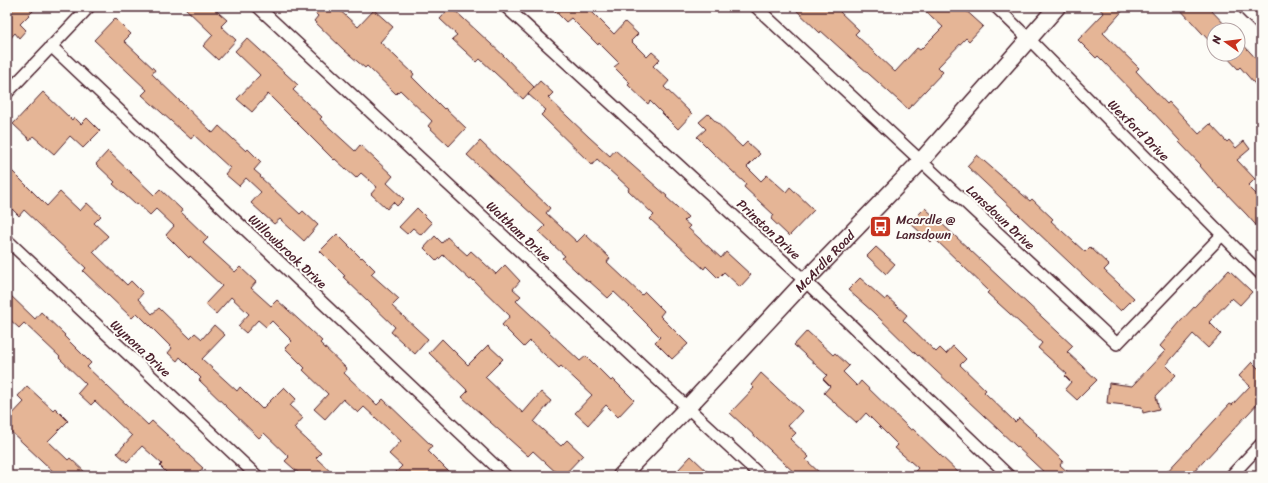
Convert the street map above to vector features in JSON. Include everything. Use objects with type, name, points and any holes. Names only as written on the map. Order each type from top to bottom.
[{"type":"main road","name":"McArdle Road","points":[[621,476],[687,408],[805,281],[921,162],[1057,7]]},
{"type":"street","points":[[7,93],[89,7]]},
{"type":"street","name":"Waltham Drive","points":[[258,7],[761,476]]},
{"type":"street","name":"Prinston Drive","points":[[506,7],[805,281],[1009,476]]},
{"type":"street","name":"Lansdown Drive","points":[[756,7],[1117,344],[1222,235]]},
{"type":"street","name":"Wexford Drive","points":[[996,7],[1261,274]]},
{"type":"street","points":[[1243,7],[1261,26]]},
{"type":"street","name":"Willowbrook Drive","points":[[51,46],[506,476]]},
{"type":"street","name":"Wynona Drive","points":[[7,240],[257,476]]},
{"type":"street","points":[[1231,476],[1261,444]]},
{"type":"building","points":[[14,7],[37,7],[20,24],[26,30],[19,38],[15,33],[7,42],[7,15]]},
{"type":"building","points":[[184,7],[212,7],[227,20],[221,26],[236,40],[218,60],[203,46],[213,35]]},
{"type":"building","points":[[309,7],[336,7],[358,27],[374,10],[393,27],[380,42],[414,74],[412,77],[444,109],[445,108],[466,128],[449,146],[428,126],[432,121],[400,90],[396,94],[367,66],[365,68],[344,50],[314,21],[318,16]]},
{"type":"building","points":[[451,7],[504,56],[534,87],[523,99],[480,59],[477,62],[452,39],[457,35],[440,19]]},
{"type":"building","points":[[551,7],[587,7],[614,34],[625,22],[638,34],[631,41],[647,57],[652,52],[660,59],[653,66],[669,81],[664,87],[692,114],[678,129],[650,101],[648,104],[628,85],[630,83],[614,67],[619,63],[599,43],[598,45],[571,18],[566,22]]},
{"type":"building","points":[[793,7],[845,7],[840,12],[859,30],[855,34],[895,72],[917,48],[920,50],[943,27],[921,7],[962,7],[983,26],[969,41],[966,38],[938,67],[943,72],[908,109],[821,31],[820,33]]},
{"type":"building","points":[[1097,7],[1126,7],[1103,33],[1139,68],[1136,71],[1167,104],[1169,102],[1199,134],[1210,124],[1227,142],[1229,140],[1236,148],[1244,141],[1250,149],[1237,160],[1255,179],[1248,186],[1261,199],[1261,231],[1221,188],[1220,189],[1200,166],[1201,165],[1179,142],[1180,141],[1150,109],[1098,56],[1096,58],[1078,40],[1104,13]]},
{"type":"building","points":[[1178,7],[1208,7],[1222,22],[1206,22],[1206,37]]},
{"type":"building","points":[[115,18],[131,34],[124,41],[155,70],[152,74],[213,133],[219,126],[246,151],[248,149],[261,162],[254,170],[261,176],[260,177],[300,214],[303,211],[318,225],[304,241],[280,219],[274,224],[251,203],[261,192],[246,178],[239,186],[225,174],[230,168],[194,135],[191,139],[142,95],[147,90],[94,40]]},
{"type":"building","points":[[247,38],[298,85],[293,90],[322,117],[320,119],[355,151],[360,145],[393,176],[387,183],[404,199],[397,206],[393,202],[387,209],[371,194],[377,187],[361,173],[356,178],[335,159],[334,160],[268,94],[252,112],[237,99],[260,75],[235,51]]},
{"type":"building","points":[[1246,48],[1261,64],[1261,91],[1240,67],[1238,69],[1231,62],[1246,62]]},
{"type":"building","points":[[540,81],[553,93],[548,98],[589,137],[610,156],[615,150],[667,196],[666,197],[688,217],[684,221],[690,226],[688,228],[721,258],[726,252],[751,275],[740,287],[724,272],[718,278],[706,266],[704,269],[650,219],[654,215],[628,190],[629,188],[597,159],[592,165],[541,115],[546,110],[528,94]]},
{"type":"building","points":[[43,92],[72,120],[74,117],[81,124],[87,118],[100,131],[83,148],[70,136],[54,154],[33,136],[30,140],[13,124]]},
{"type":"building","points":[[708,114],[742,147],[747,142],[760,154],[747,167],[761,181],[767,175],[786,192],[790,187],[814,210],[789,236],[771,219],[774,215],[744,187],[746,184],[697,137],[706,129],[699,122]]},
{"type":"building","points":[[480,141],[550,208],[546,213],[577,242],[585,234],[610,258],[607,262],[642,295],[645,292],[664,311],[660,316],[688,344],[672,359],[655,342],[660,337],[614,292],[608,298],[562,258],[565,256],[539,232],[545,226],[467,155]]},
{"type":"building","points":[[108,151],[154,195],[160,189],[208,238],[203,243],[235,272],[240,267],[256,282],[251,288],[271,306],[277,300],[322,341],[320,343],[347,369],[344,373],[377,405],[383,399],[432,446],[428,451],[453,476],[392,476],[402,466],[389,454],[401,441],[364,407],[358,413],[343,399],[325,419],[314,409],[328,394],[303,370],[305,368],[285,348],[292,341],[272,321],[266,327],[258,320],[246,333],[238,326],[249,314],[231,297],[216,314],[205,304],[222,286],[190,256],[189,258],[166,235],[174,226],[156,209],[150,215],[137,203],[135,204],[113,184],[115,182],[96,164]]},
{"type":"building","points":[[977,155],[1030,201],[1032,199],[1053,219],[1051,221],[1085,252],[1090,247],[1109,265],[1104,270],[1134,298],[1121,311],[967,166]]},
{"type":"building","points":[[7,166],[47,206],[60,192],[80,211],[87,203],[101,216],[94,223],[108,236],[93,252],[127,285],[131,281],[143,293],[138,299],[152,314],[159,308],[190,338],[195,333],[202,339],[214,325],[225,335],[202,359],[237,391],[240,387],[262,409],[284,387],[296,399],[290,406],[303,418],[294,428],[321,453],[316,458],[335,476],[302,476],[285,461],[289,457],[264,433],[259,438],[199,380],[201,378],[180,357],[177,361],[168,353],[172,348],[137,313],[132,318],[83,271],[86,268],[24,210],[19,216],[7,204]]},
{"type":"building","points":[[417,208],[432,223],[421,235],[413,228],[407,234],[399,227]]},
{"type":"building","points":[[925,208],[1073,346],[1067,352],[1097,380],[1077,400],[1065,389],[1071,382],[1065,376],[1067,374],[1038,348],[1042,343],[987,293],[989,291],[934,238],[931,242],[910,223]]},
{"type":"building","points":[[337,234],[375,270],[371,274],[399,299],[392,306],[428,339],[415,354],[391,332],[395,327],[343,277],[345,276],[320,251]]},
{"type":"building","points":[[435,236],[442,243],[447,237],[467,255],[471,251],[496,274],[505,265],[520,281],[513,289],[521,296],[516,301],[580,361],[586,356],[611,381],[613,379],[634,400],[618,417],[606,405],[588,425],[575,413],[592,395],[561,366],[559,368],[530,341],[524,347],[502,325],[510,316],[472,279],[470,280],[443,255],[437,261],[424,248]]},
{"type":"building","points":[[876,247],[895,264],[886,274],[867,256]]},
{"type":"building","points":[[1229,270],[1252,292],[1240,305],[1232,298],[1209,322],[1221,334],[1208,348],[1193,334],[1166,365],[1176,375],[1156,396],[1159,409],[1143,413],[1142,407],[1107,403],[1109,383],[1132,386],[1165,351],[1160,346],[1180,322]]},
{"type":"building","points":[[860,278],[885,300],[887,297],[907,315],[903,320],[936,352],[940,348],[946,354],[953,346],[966,359],[960,365],[986,390],[984,392],[1015,422],[1019,418],[1037,434],[1036,435],[1063,461],[1060,465],[1072,476],[1048,476],[919,355],[918,356],[848,290]]},
{"type":"building","points":[[7,292],[35,319],[41,312],[91,363],[87,367],[148,425],[152,421],[203,468],[194,476],[170,476],[160,466],[162,464],[142,446],[127,462],[117,453],[132,436],[95,401],[91,405],[78,393],[86,384],[59,358],[60,357],[24,323],[19,328],[7,317]]},
{"type":"building","points":[[807,331],[833,355],[835,353],[849,366],[843,372],[857,386],[861,381],[911,430],[913,429],[962,476],[911,476],[918,468],[895,448],[898,445],[866,413],[857,423],[824,393],[830,386],[823,379],[827,375],[794,345]]},
{"type":"building","points":[[442,339],[468,365],[488,345],[503,359],[485,377],[523,413],[541,392],[551,401],[534,422],[561,446],[567,440],[583,455],[563,476],[560,476],[533,451],[528,456],[462,397],[468,391],[429,353]]},
{"type":"building","points":[[1252,362],[1261,371],[1261,400],[1190,476],[1163,476],[1230,404],[1232,405],[1250,386],[1239,376]]},
{"type":"building","points":[[761,373],[802,411],[788,426],[796,433],[790,439],[809,457],[806,460],[823,476],[798,476],[730,413],[754,388],[751,385]]},
{"type":"building","points":[[27,386],[53,410],[55,408],[68,421],[48,441],[68,460],[70,458],[89,476],[58,476],[7,428],[7,420],[24,402],[18,396]]},
{"type":"building","points":[[691,456],[712,476],[683,476],[677,471]]},
{"type":"place","name":"Mcardle @ Lansdown","points":[[880,226]]}]
